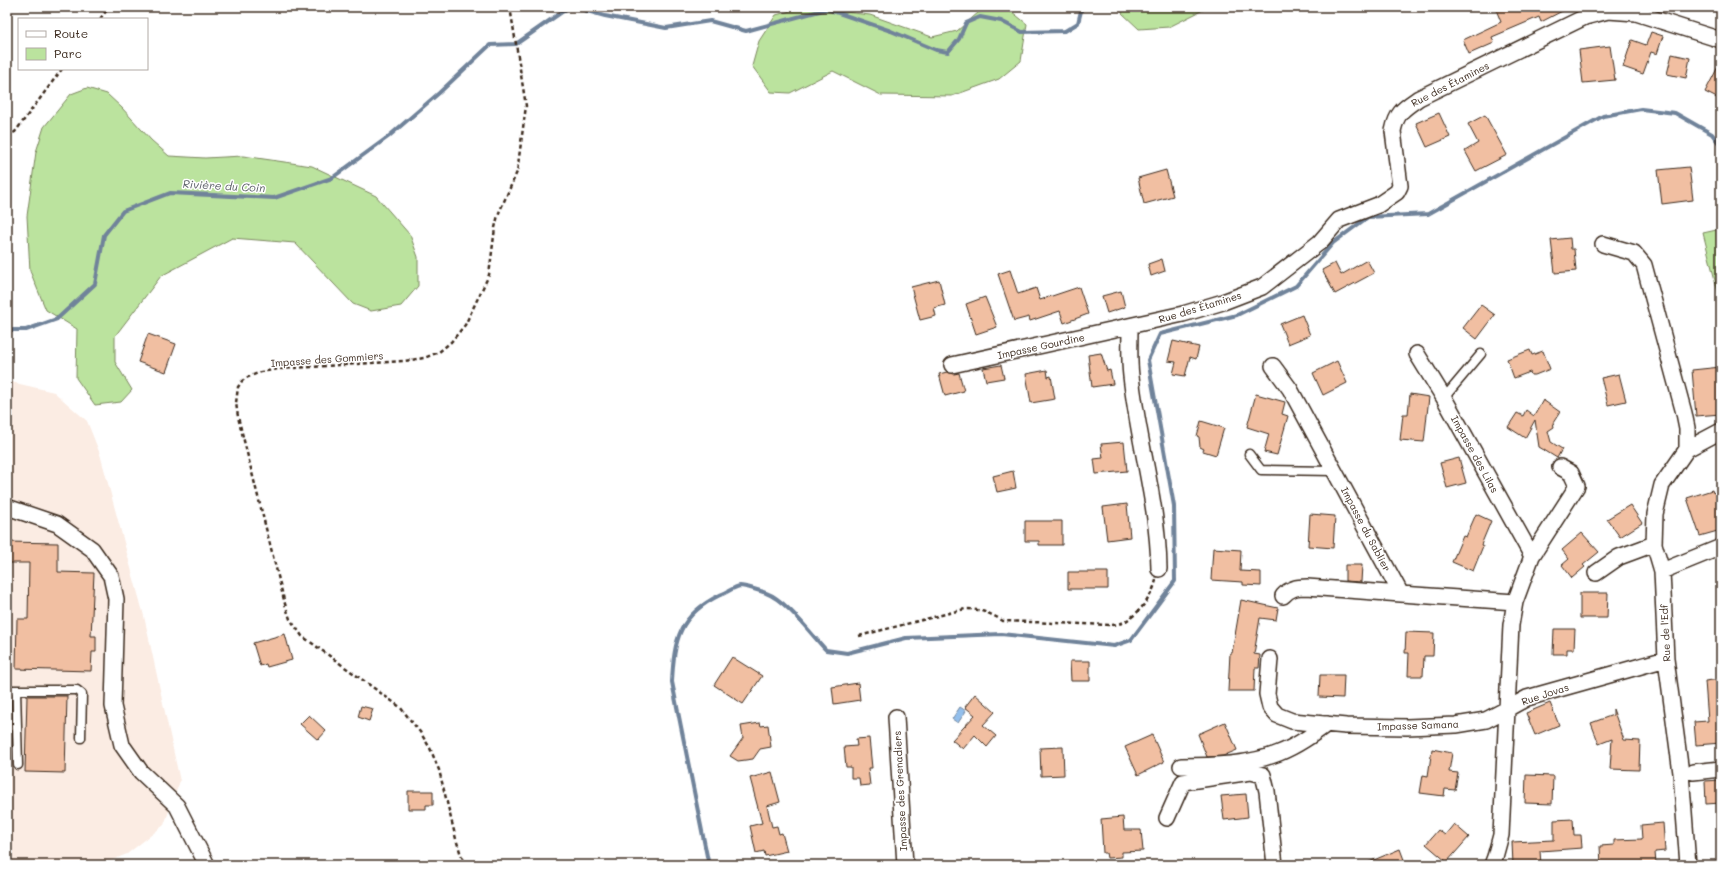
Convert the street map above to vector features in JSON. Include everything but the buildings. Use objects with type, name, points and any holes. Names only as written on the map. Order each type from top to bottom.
[{"type":"street","name":"Rue des Étamines","points":[[1130,327],[1183,314],[1223,302],[1262,287],[1320,242],[1340,220],[1378,205],[1397,192],[1400,186],[1392,131],[1394,123],[1402,110],[1419,98],[1585,17],[1618,9],[1636,13],[1721,40]]},
{"type":"street","points":[[1603,244],[1634,253],[1644,265],[1684,413],[1687,428],[1687,449]]},
{"type":"street","name":"Impasse Gourdine","points":[[952,365],[1130,327]]},
{"type":"street","points":[[1130,327],[1131,374],[1152,490],[1157,528],[1159,569]]},
{"type":"street","name":"Impasse des Lilas","points":[[1417,354],[1444,398],[1532,556]]},
{"type":"street","name":"Impasse du Sablier","points":[[1273,366],[1290,389],[1401,594]]},
{"type":"street","name":"Rue de l'Edf","points":[[1688,865],[1681,773],[1666,659],[1662,571],[1654,544],[1655,514],[1662,485],[1687,449],[1721,431]]},
{"type":"street","points":[[1492,865],[1501,835],[1511,625],[1515,602],[1532,556],[1577,486],[1571,473],[1560,468]]},
{"type":"street","points":[[7,507],[57,524],[92,549],[111,576],[116,599],[113,706],[122,745],[141,772],[177,806],[207,865]]},
{"type":"street","points":[[1596,573],[1619,557],[1654,544]]},
{"type":"street","points":[[1662,571],[1721,547]]},
{"type":"street","points":[[1283,596],[1295,587],[1307,587],[1515,602]]},
{"type":"street","name":"Impasse Samana","points":[[1270,659],[1267,694],[1270,707],[1277,715],[1292,721],[1407,727],[1456,725],[1486,720],[1507,709]]},
{"type":"street","name":"Rue Jovas","points":[[1507,709],[1527,698],[1666,659]]},
{"type":"street","name":"Impasse des Grenadiers","points":[[896,717],[905,865]]},
{"type":"street","points":[[1181,766],[1202,766],[1258,760],[1300,743],[1327,724]]},
{"type":"street","points":[[1693,772],[1721,769]]},
{"type":"street","points":[[1167,818],[1183,782],[1251,772],[1263,775],[1267,791],[1275,865]]},
{"type":"lane","points":[[1444,398],[1481,354]]},
{"type":"lane","points":[[1249,454],[1261,470],[1335,471]]},
{"type":"lane","points":[[18,765],[11,690],[78,690],[82,694],[81,738]]},
{"type":"path","points":[[101,18],[109,7]]},
{"type":"path","name":"Impasse des Gommiers","points":[[466,865],[456,839],[439,770],[430,748],[420,732],[400,707],[334,657],[306,638],[298,631],[290,618],[285,604],[238,418],[236,395],[242,381],[248,377],[279,369],[404,361],[424,358],[439,352],[451,342],[465,325],[489,275],[498,215],[517,172],[526,106],[510,7]]},
{"type":"path","points":[[7,136],[15,132],[61,70]]},
{"type":"path","points":[[859,636],[965,609],[978,609],[992,614],[1003,621],[1109,626],[1123,623],[1136,614],[1144,604],[1155,585],[1159,569]]},
{"type":"shaded area","points":[[7,381],[54,392],[87,421],[100,454],[144,616],[180,781],[164,825],[127,854],[100,865],[7,865]]},
{"type":"green space","points":[[805,7],[870,15],[932,37],[957,31],[979,12],[1006,7],[1027,24],[1021,61],[999,79],[952,96],[881,95],[833,71],[790,93],[771,92],[752,66],[759,41],[776,15]]},
{"type":"green space","points":[[1122,7],[1209,7],[1169,27],[1139,29],[1122,13]]},
{"type":"green space","points":[[87,88],[107,94],[151,140],[169,156],[205,158],[243,156],[312,166],[376,196],[410,235],[418,257],[418,286],[401,306],[371,311],[353,304],[295,243],[232,238],[161,276],[115,336],[115,362],[132,390],[121,402],[95,405],[76,378],[77,329],[46,310],[30,271],[27,216],[36,152],[44,127],[71,94]]},
{"type":"green space","points":[[1721,229],[1721,304],[1703,233]]},
{"type":"water","points":[[960,707],[966,711],[958,723],[952,719]]},
{"type":"waterway","name":"Rivière du Coin","points":[[7,330],[26,330],[57,319],[95,284],[104,235],[123,211],[170,193],[274,198],[332,178],[388,137],[439,93],[490,45],[516,44],[569,7]]},
{"type":"waterway","name":"Rivière du Coin","points":[[573,7],[605,16],[666,28],[710,21],[746,31],[827,9],[891,31],[936,50],[948,52],[959,39],[966,23],[980,17],[1001,21],[1022,32],[1065,31],[1078,23],[1082,7]]},
{"type":"waterway","points":[[707,865],[708,861],[672,682],[677,641],[681,630],[695,611],[706,603],[740,586],[764,592],[774,597],[790,610],[826,650],[847,653],[906,638],[1001,634],[1114,646],[1131,640],[1175,581],[1174,506],[1148,360],[1160,334],[1237,315],[1296,286],[1333,243],[1368,217],[1428,214],[1603,116],[1641,109],[1675,113],[1712,134],[1721,146]]}]
